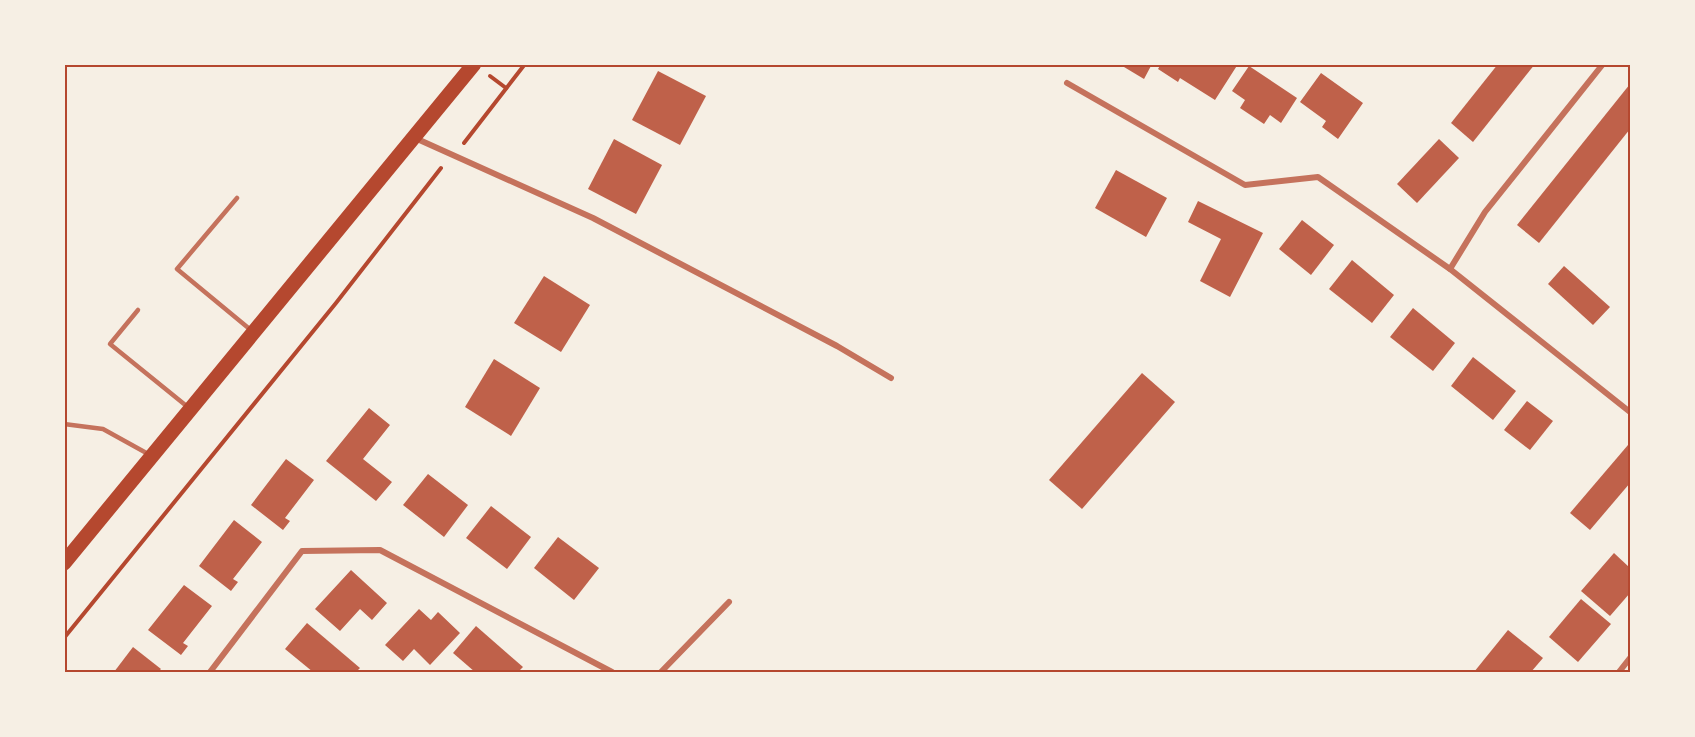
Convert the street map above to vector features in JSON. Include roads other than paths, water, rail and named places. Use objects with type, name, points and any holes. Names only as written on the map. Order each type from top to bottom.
[{"type":"main road","points":[[64,563],[70,550],[152,457],[474,64]]},
{"type":"street","points":[[1450,269],[1485,212],[1603,64]]},
{"type":"street","points":[[1067,83],[1245,185],[1318,177],[1450,269],[1630,412]]},
{"type":"street","points":[[414,137],[593,218],[837,346],[891,378]]},
{"type":"street","points":[[210,672],[302,551],[380,549],[612,672]]},
{"type":"street","points":[[661,672],[729,602]]},
{"type":"street","points":[[1620,672],[1630,658]]},
{"type":"lane","points":[[237,198],[177,269],[254,333]]},
{"type":"lane","points":[[138,310],[110,344],[191,410]]},
{"type":"lane","points":[[64,424],[103,429],[152,457]]}]
